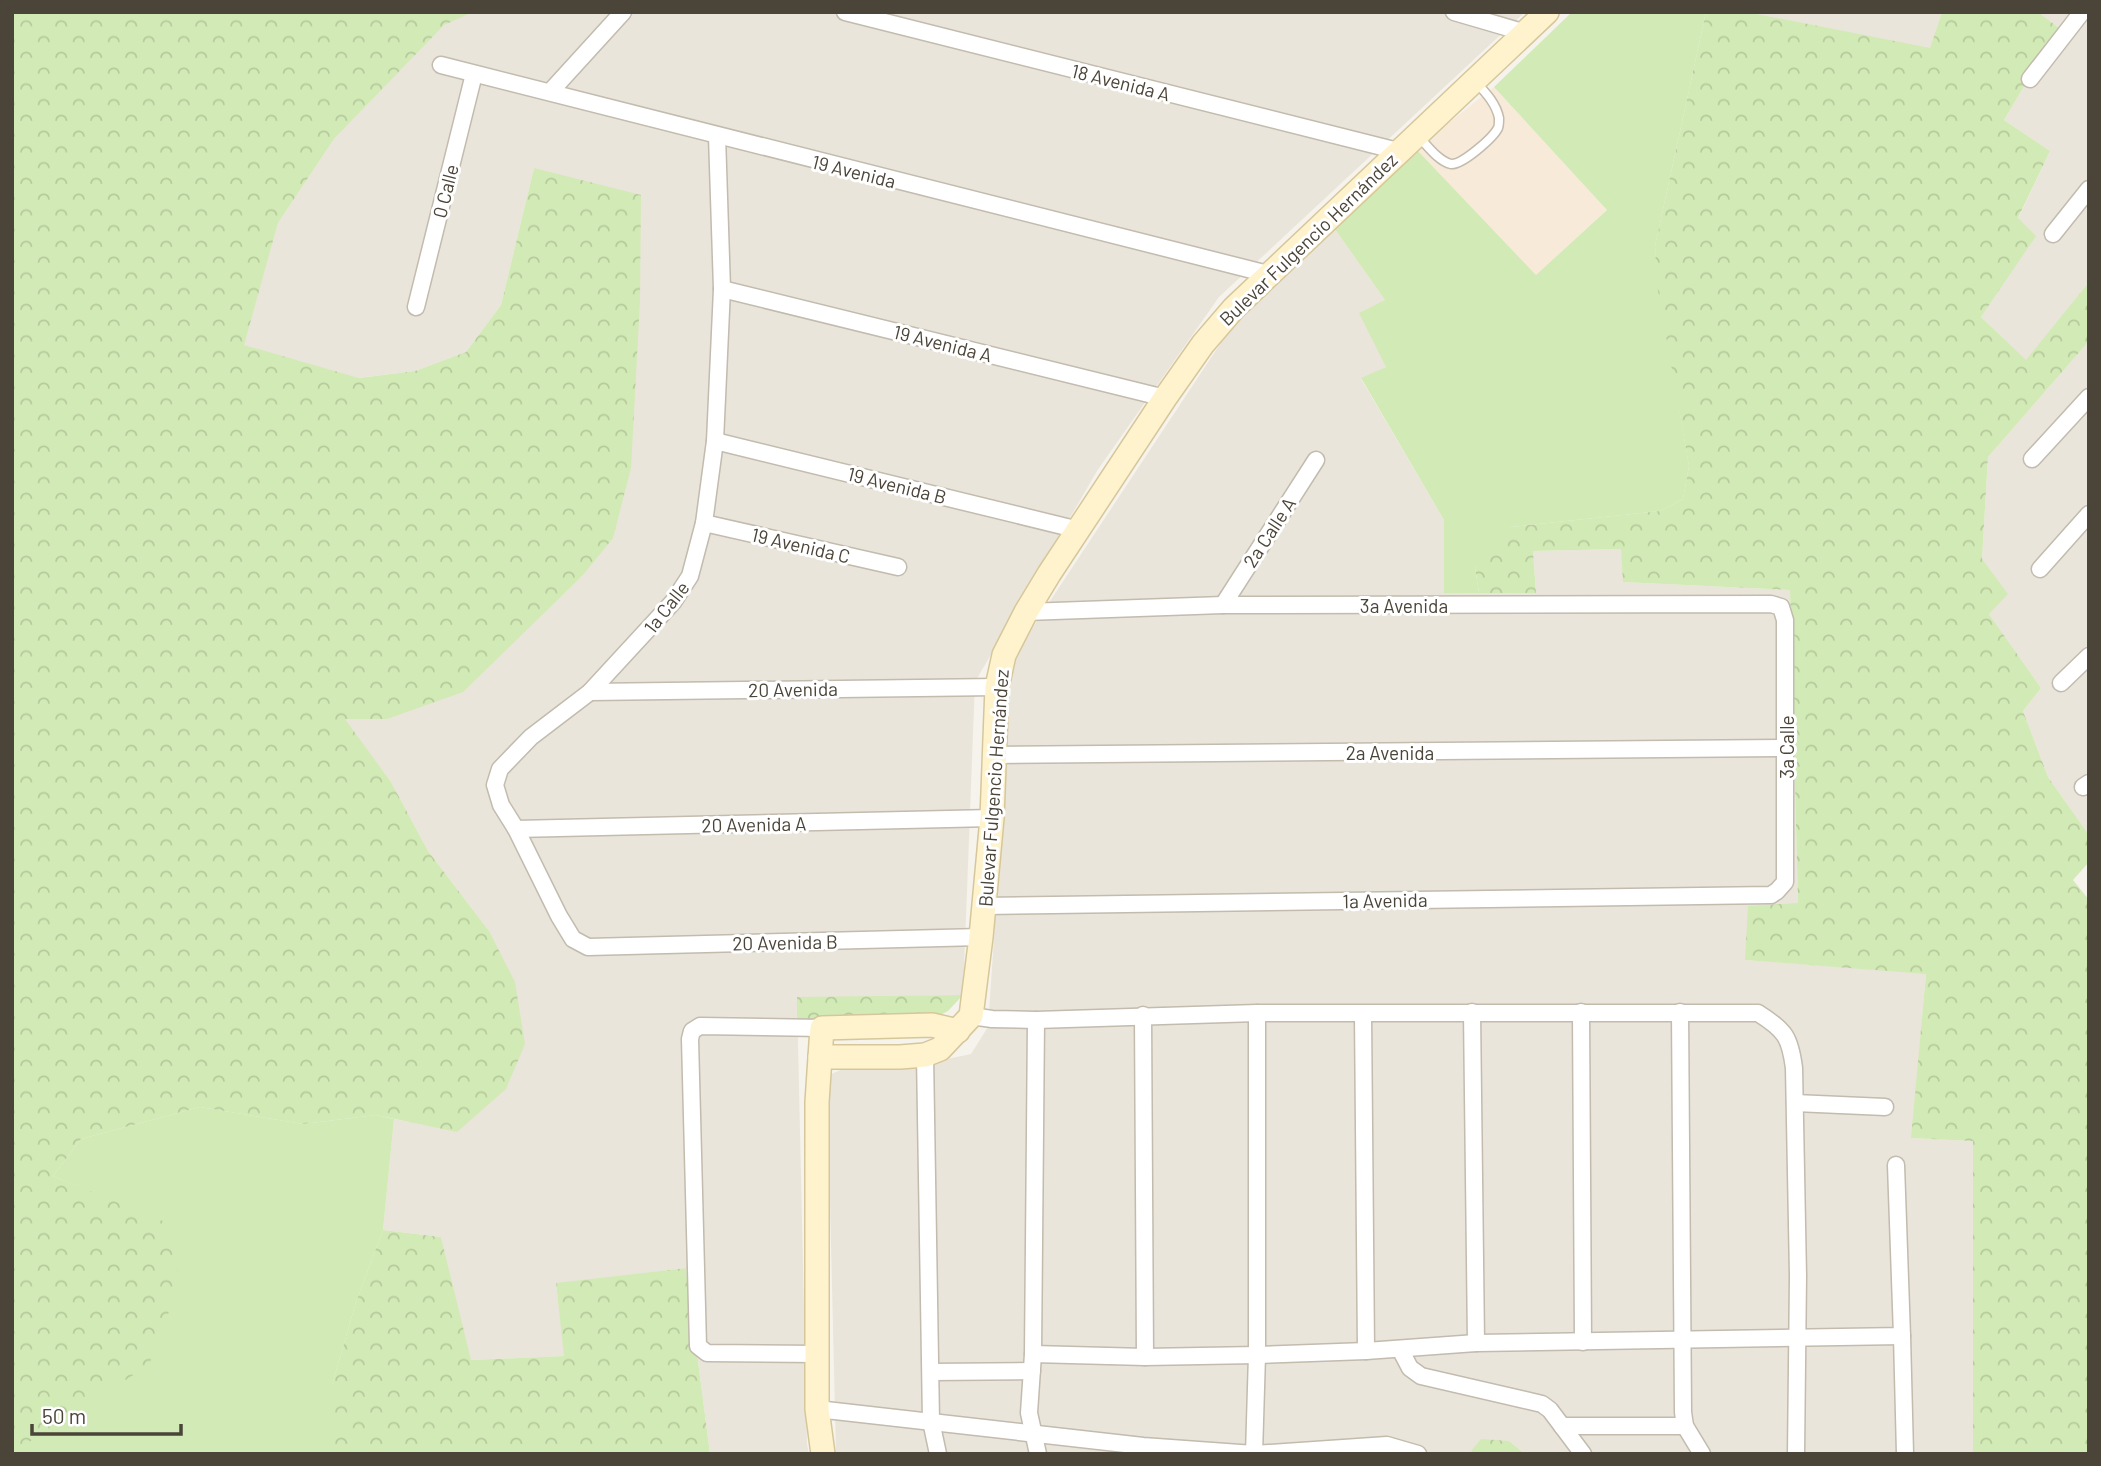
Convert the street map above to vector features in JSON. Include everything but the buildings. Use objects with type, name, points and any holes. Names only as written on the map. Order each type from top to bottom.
[{"type":"street","points":[[551,92],[623,12]]},
{"type":"street","name":"18 Avenida A","points":[[845,12],[1398,151]]},
{"type":"street","points":[[1454,12],[1526,33]]},
{"type":"street","name":"Bulevar Fulgencio Hernández","points":[[965,1024],[985,906],[992,818],[997,687],[1004,655],[1026,612],[1165,398],[1203,344],[1234,308],[1547,12]]},
{"type":"street","points":[[2030,79],[2082,12]]},
{"type":"street","name":"19 Avenida","points":[[441,65],[1268,274]]},
{"type":"street","name":"0 Calle","points":[[416,307],[474,74]]},
{"type":"street","name":"1a Calle","points":[[588,947],[573,939],[559,916],[501,805],[495,785],[500,769],[531,737],[590,692],[635,645],[683,589],[690,576],[704,523],[715,441],[722,289],[717,136]]},
{"type":"street","points":[[2053,234],[2089,189]]},
{"type":"street","name":"19 Avenida A","points":[[722,289],[1165,398]]},
{"type":"street","points":[[2032,459],[2089,397]]},
{"type":"street","name":"19 Avenida B","points":[[715,441],[1079,530]]},
{"type":"street","name":"2a Calle A","points":[[1223,605],[1316,460]]},
{"type":"street","points":[[2040,569],[2089,514]]},
{"type":"street","name":"19 Avenida C","points":[[704,523],[898,567]]},
{"type":"street","name":"3a Avenida","points":[[1026,612],[1223,605],[1771,604],[1781,607]]},
{"type":"street","name":"3a Calle","points":[[1781,607],[1785,620],[1787,748],[1783,886]]},
{"type":"street","points":[[2061,683],[2089,656]]},
{"type":"street","name":"20 Avenida","points":[[590,692],[997,687]]},
{"type":"street","name":"2a Avenida","points":[[994,755],[1787,748]]},
{"type":"street","name":"20 Avenida A","points":[[516,830],[992,818]]},
{"type":"street","name":"1a Avenida","points":[[985,906],[1771,895],[1783,886]]},
{"type":"street","name":"20 Avenida B","points":[[588,947],[981,937]]},
{"type":"street","points":[[1472,1012],[1476,1343]]},
{"type":"street","points":[[1581,1012],[1583,1342]]},
{"type":"street","points":[[1680,1012],[1683,1412],[1685,1426],[1702,1454]]},
{"type":"street","points":[[1254,1454],[1258,1355],[1256,1013]]},
{"type":"street","points":[[817,1354],[707,1353],[698,1346],[690,1039],[692,1031],[700,1026],[822,1028],[965,1024],[992,1020],[1256,1013],[1758,1013],[1786,1034],[1792,1047],[1795,1104],[1796,1454]]},
{"type":"street","points":[[1363,1014],[1366,1351]]},
{"type":"street","points":[[1143,1015],[1145,1357]]},
{"type":"street","points":[[1036,1020],[1033,1354],[1029,1413],[1038,1454]]},
{"type":"street","points":[[820,1057],[925,1055],[940,1049],[965,1024]]},
{"type":"street","points":[[822,1028],[817,1102],[817,1409],[823,1454]]},
{"type":"street","points":[[925,1055],[931,1421],[938,1454]]},
{"type":"street","points":[[1795,1104],[1885,1107]]},
{"type":"street","points":[[1896,1165],[1905,1454]]},
{"type":"street","points":[[1033,1354],[1145,1357],[1258,1355],[1476,1343],[1902,1336]]},
{"type":"street","points":[[1400,1349],[1410,1368],[1421,1376],[1531,1400],[1550,1410],[1583,1454]]},
{"type":"street","points":[[931,1372],[1032,1371]]},
{"type":"street","points":[[817,1409],[931,1421],[1144,1450],[1254,1454],[1387,1445],[1418,1454]]},
{"type":"street","points":[[1562,1426],[1685,1426]]},
{"type":"lane","points":[[1416,134],[1441,159],[1450,164],[1458,163],[1470,155],[1498,128],[1499,120],[1489,97],[1475,81]]},
{"type":"shaded area","points":[[473,12],[1525,12],[1219,297],[1097,471],[975,682],[963,995],[797,998],[809,1454],[710,1454],[686,1268],[556,1284],[565,1356],[470,1360],[441,1237],[383,1230],[394,1119],[457,1131],[489,931],[428,851],[391,782],[344,719],[387,719],[540,615],[583,575],[534,168],[501,305],[466,352],[415,371],[358,378],[243,345],[278,223],[334,139],[444,24]]},
{"type":"shaded area","points":[[1747,12],[1942,12],[1930,49]]},
{"type":"shaded area","points":[[2038,12],[2089,12],[2089,282],[2026,361],[1981,317],[2035,236],[2018,219],[2050,151],[2004,120],[2059,28]]},
{"type":"shaded area","points":[[1494,87],[1607,210],[1536,275],[1416,149]]},
{"type":"shaded area","points":[[1332,225],[1385,300],[1386,367],[1361,379],[1444,520],[1444,593],[1536,592],[1533,551],[1621,549],[1624,582],[1790,590],[1798,903],[1746,960],[1926,973],[1912,1138],[1973,1141],[1973,1454],[1525,1454],[1509,1441],[1471,1451],[1473,1454],[836,1454],[827,1076],[845,1068],[943,1060],[971,1054],[988,1027],[1013,657],[1234,323]]},
{"type":"shaded area","points":[[2089,341],[2089,835],[2048,777],[2023,711],[2041,688],[1989,614],[1982,559],[1988,457]]},
{"type":"green space","points":[[12,12],[473,12],[444,25],[334,139],[278,223],[244,345],[359,378],[415,371],[466,352],[501,305],[534,168],[641,195],[640,301],[631,468],[613,538],[583,575],[463,692],[387,719],[345,719],[391,782],[428,851],[489,931],[515,982],[525,1044],[506,1089],[457,1132],[376,1115],[303,1124],[200,1107],[81,1139],[53,1176],[170,1224],[180,1282],[149,1365],[12,1453]]},
{"type":"green space","points":[[1572,12],[1706,12],[1655,246],[1658,285],[1689,466],[1683,499],[1660,511],[1511,527],[1475,568],[1479,593],[1444,593],[1444,520],[1361,378],[1386,367],[1359,313],[1385,300],[1332,225],[1416,149],[1536,275],[1607,210],[1494,87]]},
{"type":"green space","points":[[1706,12],[1747,12],[1930,48],[1942,12],[2038,12],[2059,28],[2004,120],[2050,151],[2018,218],[2036,236],[1981,317],[2026,360],[2089,282],[2089,341],[1988,457],[1982,559],[2008,594],[1989,614],[2041,688],[2023,711],[2048,777],[2089,835],[2089,862],[2073,880],[2089,900],[2089,1454],[1973,1454],[1973,1141],[1911,1138],[1926,974],[1745,960],[1748,906],[1798,903],[1790,590],[1623,582],[1621,549],[1533,551],[1536,593],[1479,593],[1475,568],[1495,542],[1511,527],[1660,511],[1683,499],[1689,466],[1657,285],[1655,246]]},
{"type":"green space","points":[[963,995],[948,1011],[929,1021],[797,1020],[797,997]]},
{"type":"green space","points":[[200,1107],[303,1124],[376,1115],[394,1119],[383,1230],[356,1302],[332,1385],[332,1454],[12,1454],[93,1193],[53,1176],[81,1139]]},
{"type":"green space","points":[[383,1230],[441,1237],[471,1360],[564,1356],[556,1283],[686,1268],[710,1454],[332,1454],[332,1385],[356,1302]]},
{"type":"green space","points":[[1481,1439],[1509,1441],[1525,1454],[1473,1454],[1471,1451]]}]
